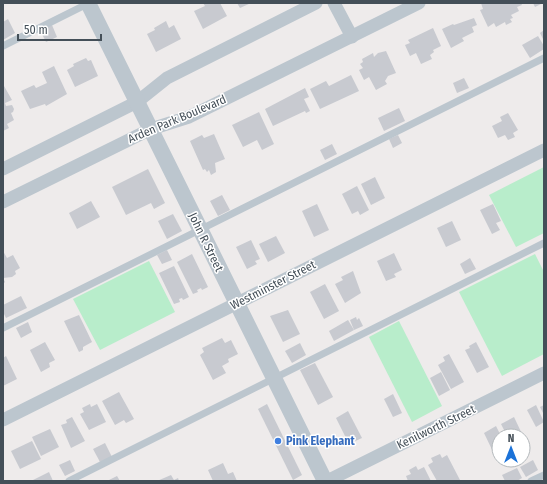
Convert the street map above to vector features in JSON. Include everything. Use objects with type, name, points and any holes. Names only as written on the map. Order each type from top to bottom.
[{"type":"street","name":"John R Street","points":[[88,3],[326,481]]},
{"type":"street","points":[[3,170],[137,102],[167,78],[316,3]]},
{"type":"street","points":[[334,3],[352,37]]},
{"type":"street","name":"Arden Park Boulevard","points":[[3,202],[151,129],[189,117],[419,3]]},
{"type":"street","name":"Westminster Street","points":[[3,420],[544,150]]},
{"type":"street","name":"Kenilworth Street","points":[[326,481],[544,373]]},
{"type":"lane","points":[[3,46],[88,3]]},
{"type":"lane","points":[[3,328],[544,58]]},
{"type":"lane","points":[[69,481],[544,243]]},
{"type":"lane","points":[[531,481],[544,475]]},
{"type":"green space","points":[[544,167],[544,233],[516,247],[489,195]]},
{"type":"green space","points":[[535,254],[544,272],[544,354],[502,376],[459,292]]},
{"type":"green space","points":[[149,261],[175,312],[100,350],[73,299]]},
{"type":"green space","points":[[399,321],[442,406],[412,422],[369,337]]},
{"type":"building","points":[[203,3],[220,3],[227,16],[203,29],[194,11],[205,6]]},
{"type":"building","points":[[237,3],[251,3],[240,8]]},
{"type":"building","points":[[481,3],[521,3],[522,5],[517,7],[519,11],[511,15],[513,18],[510,19],[512,22],[506,25],[505,22],[496,27],[494,23],[488,27],[480,10],[483,9]]},
{"type":"building","points":[[533,3],[543,3],[535,7]]},
{"type":"building","points":[[474,18],[477,25],[472,27],[474,32],[462,38],[464,41],[451,48],[442,29]]},
{"type":"building","points":[[8,19],[15,33],[3,40],[3,22]]},
{"type":"building","points":[[166,21],[169,28],[174,25],[181,39],[156,52],[147,34],[155,30],[154,28]]},
{"type":"building","points":[[52,25],[57,37],[46,42],[40,30]]},
{"type":"building","points":[[433,28],[441,46],[433,50],[434,52],[430,55],[432,59],[421,64],[416,53],[410,56],[405,45],[410,43],[408,40]]},
{"type":"building","points":[[544,30],[544,41],[540,33]]},
{"type":"building","points":[[538,36],[544,46],[544,49],[530,58],[522,45]]},
{"type":"building","points":[[386,51],[396,73],[388,76],[385,81],[387,84],[376,90],[369,77],[364,80],[359,70],[363,68],[360,64],[363,62],[362,59],[373,53],[374,57],[378,53]]},
{"type":"building","points":[[86,58],[88,61],[91,60],[98,76],[75,87],[67,70],[74,66],[73,64]]},
{"type":"building","points":[[54,66],[67,94],[46,106],[45,104],[30,109],[21,91],[34,85],[36,88],[47,83],[42,72]]},
{"type":"building","points":[[351,75],[359,91],[320,109],[310,89],[326,81],[329,86]]},
{"type":"building","points":[[464,78],[469,88],[457,93],[453,83]]},
{"type":"building","points":[[3,86],[12,100],[5,103],[6,106],[12,105],[14,109],[11,113],[14,120],[7,124],[9,128],[3,131]]},
{"type":"building","points":[[305,88],[309,97],[304,99],[310,111],[306,113],[305,111],[273,126],[265,109]]},
{"type":"building","points":[[399,108],[405,121],[384,131],[378,118]]},
{"type":"building","points":[[259,112],[274,144],[262,150],[257,140],[243,147],[232,125]]},
{"type":"building","points":[[508,113],[518,130],[513,133],[515,137],[508,140],[505,135],[498,138],[492,126],[502,121],[500,117]]},
{"type":"building","points":[[214,134],[225,159],[215,163],[216,172],[211,175],[209,170],[207,172],[205,169],[203,170],[190,141],[202,135],[204,138]]},
{"type":"building","points":[[398,135],[402,143],[393,148],[389,139]]},
{"type":"building","points":[[332,144],[337,154],[325,160],[320,150]]},
{"type":"building","points":[[148,169],[165,203],[154,209],[151,203],[126,215],[112,187]]},
{"type":"building","points":[[375,177],[385,198],[371,205],[361,184]]},
{"type":"building","points":[[357,186],[369,210],[360,215],[358,211],[352,214],[342,194]]},
{"type":"building","points":[[222,195],[230,210],[218,216],[210,201]]},
{"type":"building","points":[[91,201],[100,217],[77,229],[69,213]]},
{"type":"building","points":[[317,204],[329,230],[314,237],[302,211]]},
{"type":"building","points":[[493,204],[501,221],[496,223],[500,230],[492,234],[480,210]]},
{"type":"building","points":[[173,214],[182,231],[167,239],[158,221]]},
{"type":"building","points":[[452,221],[461,240],[446,247],[437,228]]},
{"type":"building","points":[[276,236],[285,253],[268,262],[259,244]]},
{"type":"building","points":[[251,240],[260,259],[255,261],[257,264],[247,269],[236,247]]},
{"type":"building","points":[[167,250],[172,260],[162,264],[157,255]]},
{"type":"building","points":[[3,251],[7,258],[13,255],[20,268],[15,271],[16,274],[12,277],[3,278]]},
{"type":"building","points":[[394,253],[402,270],[394,274],[396,277],[386,281],[377,261]]},
{"type":"building","points":[[192,254],[208,287],[202,290],[201,288],[197,290],[198,292],[193,294],[177,262]]},
{"type":"building","points":[[470,258],[476,269],[465,274],[460,264]]},
{"type":"building","points":[[174,266],[189,297],[183,300],[182,298],[179,299],[180,302],[174,304],[159,273]]},
{"type":"building","points":[[353,271],[361,293],[345,303],[335,284],[343,280],[341,277]]},
{"type":"building","points":[[325,284],[339,311],[324,319],[310,292]]},
{"type":"building","points":[[21,296],[27,308],[6,318],[3,312],[3,305]]},
{"type":"building","points":[[288,310],[300,334],[283,342],[270,316]]},
{"type":"building","points":[[79,315],[92,342],[83,347],[83,350],[79,352],[64,321]]},
{"type":"building","points":[[356,317],[357,320],[359,318],[363,326],[354,330],[350,320]]},
{"type":"building","points":[[348,320],[354,330],[334,341],[329,331]]},
{"type":"building","points":[[28,322],[32,332],[21,338],[16,328]]},
{"type":"building","points":[[222,338],[225,343],[231,340],[238,354],[228,359],[229,362],[222,366],[226,373],[213,380],[200,355],[204,352],[202,348]]},
{"type":"building","points":[[45,342],[55,360],[49,363],[50,367],[41,372],[30,350]]},
{"type":"building","points":[[476,342],[489,367],[477,373],[465,350],[470,348],[469,346]]},
{"type":"building","points":[[300,343],[306,355],[292,363],[285,351]]},
{"type":"building","points":[[449,354],[464,382],[451,389],[438,365],[445,361],[443,357]]},
{"type":"building","points":[[6,356],[17,379],[3,386],[3,358]]},
{"type":"building","points":[[315,363],[333,397],[318,405],[300,370]]},
{"type":"building","points":[[441,372],[450,390],[439,396],[430,378]]},
{"type":"building","points":[[119,392],[134,419],[126,423],[124,420],[115,425],[102,401]]},
{"type":"building","points":[[393,394],[402,413],[393,417],[384,399]]},
{"type":"building","points":[[90,404],[91,407],[97,404],[106,422],[89,430],[80,414],[84,412],[82,408]]},
{"type":"building","points":[[267,404],[302,475],[293,480],[258,409]]},
{"type":"building","points":[[536,405],[544,422],[536,427],[527,410]]},
{"type":"building","points":[[544,405],[544,415],[540,407]]},
{"type":"building","points":[[348,411],[362,438],[349,444],[336,418]]},
{"type":"building","points":[[72,417],[85,441],[71,448],[61,425],[67,423],[66,420]]},
{"type":"building","points":[[514,417],[519,428],[503,428],[501,424]]},
{"type":"building","points":[[50,429],[59,447],[41,456],[32,437]]},
{"type":"building","points":[[491,429],[491,448],[484,433]]},
{"type":"building","points":[[32,441],[41,459],[20,469],[11,451]]},
{"type":"building","points":[[105,443],[112,457],[100,462],[93,449]]},
{"type":"building","points":[[440,454],[442,458],[447,455],[460,480],[437,481],[428,465],[433,462],[431,458]]},
{"type":"building","points":[[70,460],[75,471],[65,476],[59,465]]},
{"type":"building","points":[[533,460],[538,470],[526,477],[521,468],[531,468],[531,461]]},
{"type":"building","points":[[223,463],[228,474],[233,472],[237,481],[213,481],[208,470]]},
{"type":"building","points":[[416,466],[418,470],[424,467],[431,481],[408,481],[406,476],[411,474],[409,470]]},
{"type":"building","points":[[517,468],[522,478],[517,481],[505,481],[502,475]]},
{"type":"building","points":[[49,472],[53,481],[31,481]]},
{"type":"building","points":[[171,475],[174,480],[178,478],[179,481],[157,481]]},
{"type":"building","points":[[117,476],[120,481],[107,481]]},
{"type":"place","name":"Pink Elephant","points":[[278,441]]}]
